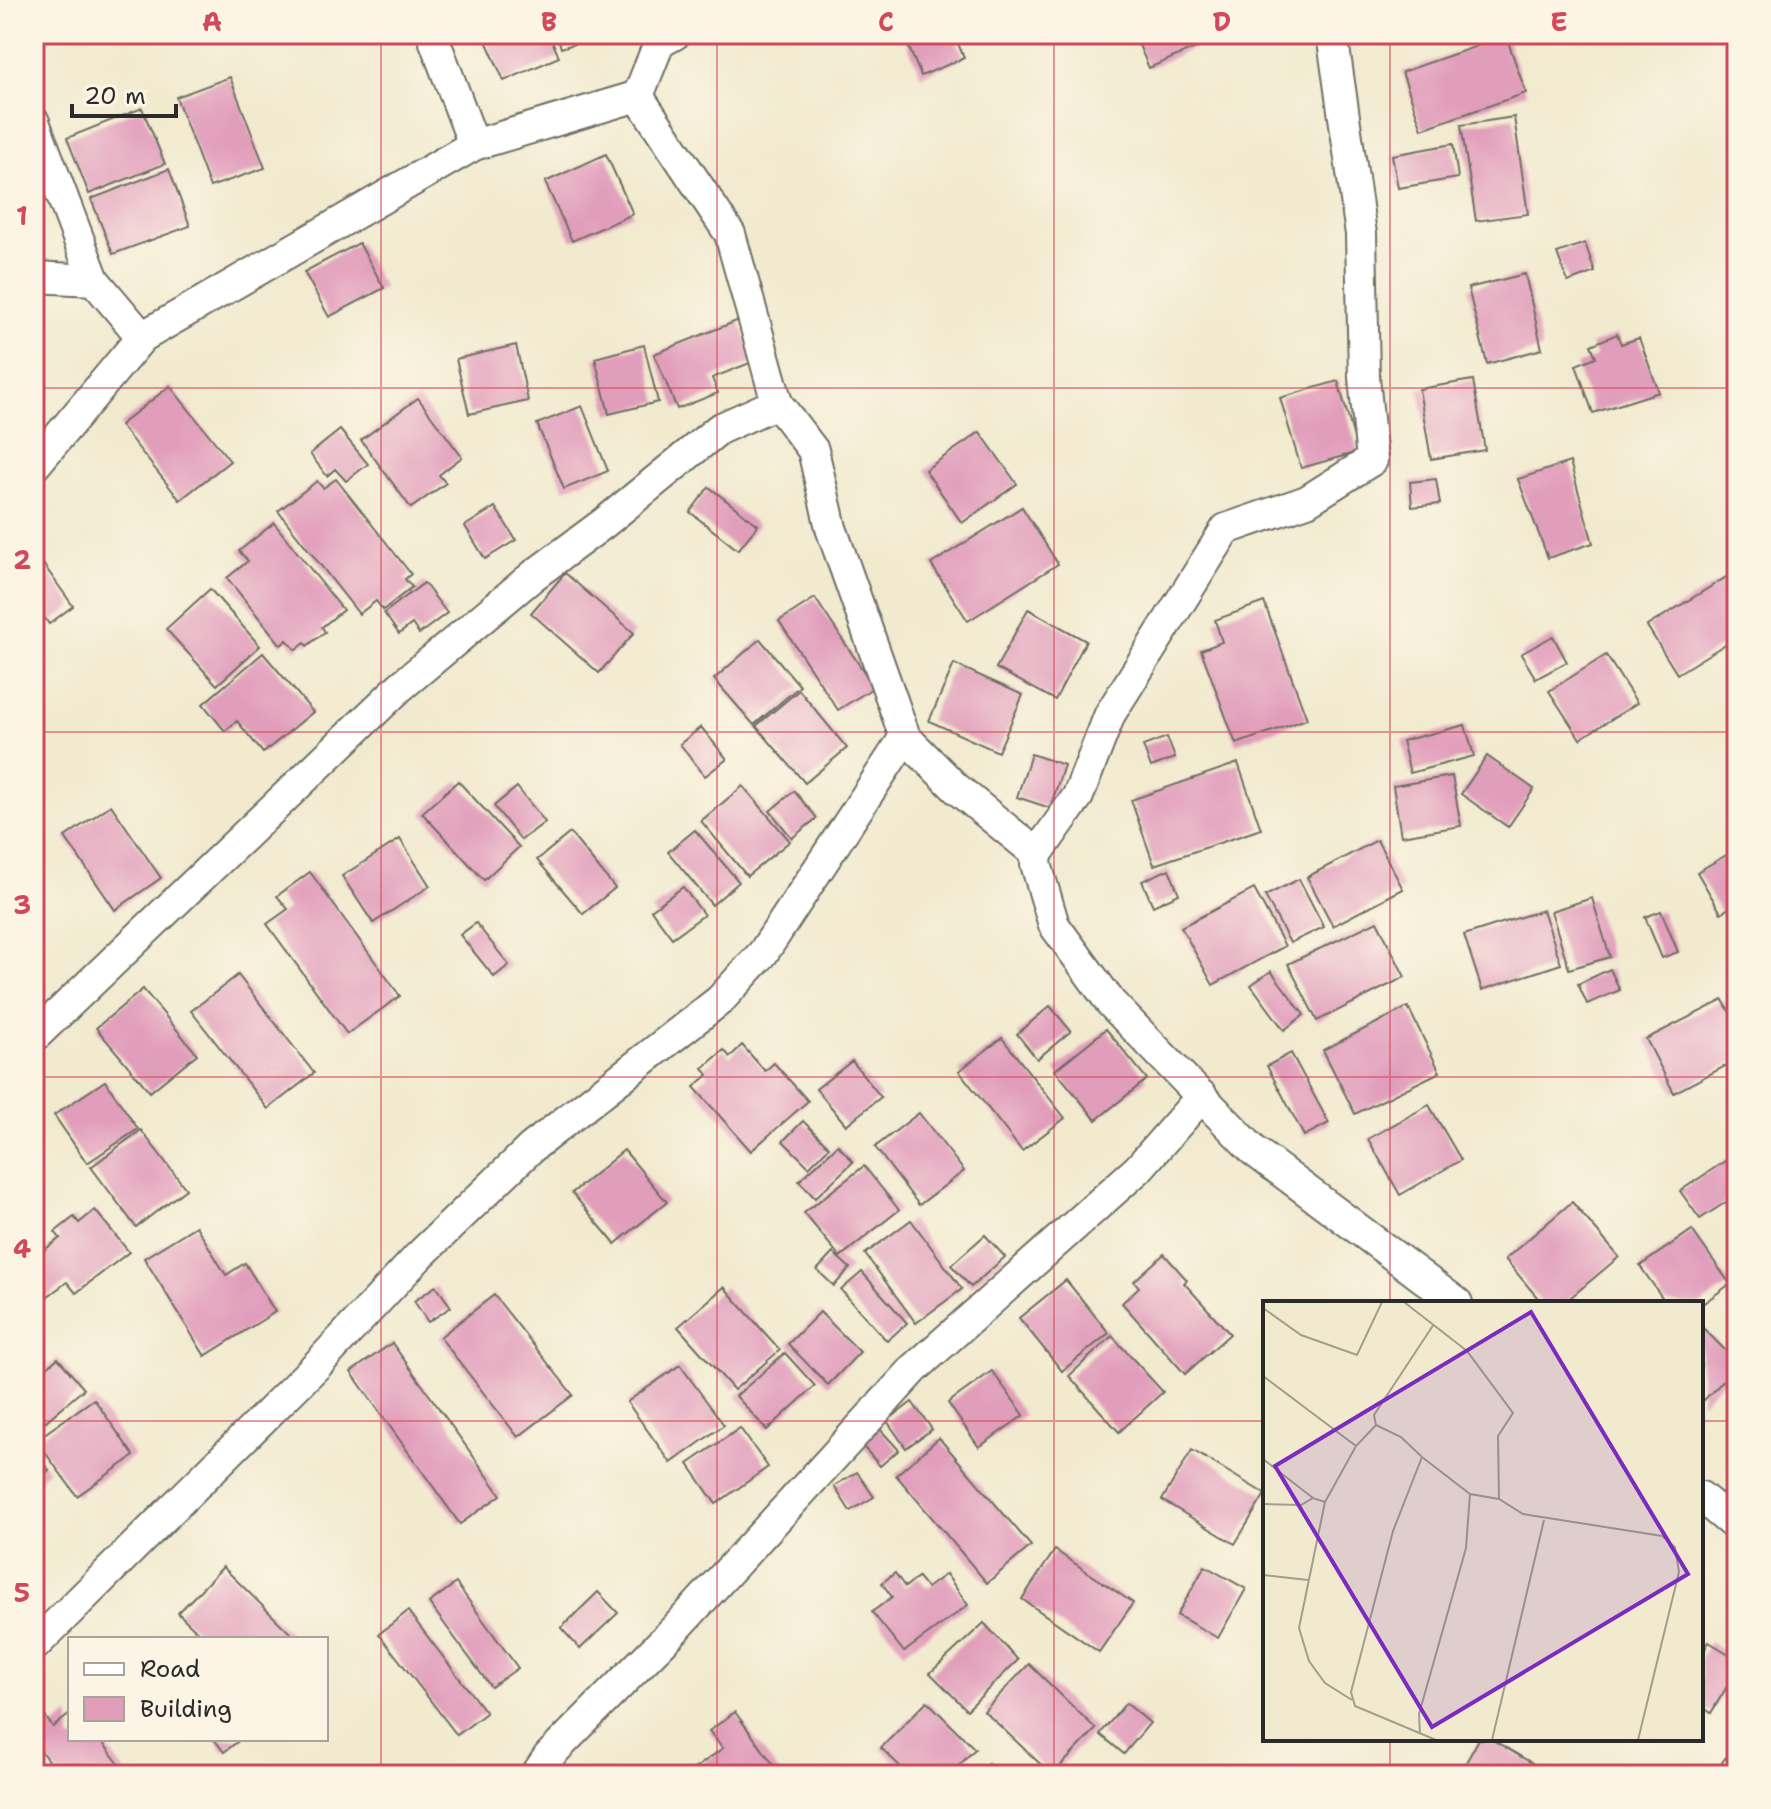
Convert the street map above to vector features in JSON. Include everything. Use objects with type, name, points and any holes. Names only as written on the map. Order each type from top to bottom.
[{"type":"street","points":[[432,34],[474,145]]},
{"type":"street","points":[[638,96],[659,43],[675,34]]},
{"type":"street","points":[[1332,34],[1361,234],[1364,377],[1372,460],[1307,501],[1226,529],[1110,714],[1078,796],[1037,854],[1036,864],[1054,925],[1111,1003],[1254,1151],[1454,1301]]},
{"type":"street","points":[[34,466],[142,337],[474,145],[638,96]]},
{"type":"street","points":[[638,96],[730,234],[777,403],[813,450],[831,528],[905,737],[956,788],[1037,854]]},
{"type":"street","points":[[34,122],[94,280],[142,337]]},
{"type":"street","points":[[34,277],[94,280]]},
{"type":"street","points":[[34,1037],[400,687],[534,575],[604,523],[719,429],[777,403]]},
{"type":"street","points":[[34,1646],[531,1148],[720,1000],[763,953],[905,737]]},
{"type":"street","points":[[536,1775],[549,1756],[678,1626],[915,1368],[1138,1169],[1202,1096]]},
{"type":"street","points":[[1703,1499],[1737,1527]]},
{"type":"street","points":[[1733,1775],[1737,1769]]},
{"type":"building","points":[[483,34],[549,34],[559,57],[504,81]]},
{"type":"building","points":[[557,34],[588,34],[590,39],[561,48]]},
{"type":"building","points":[[903,34],[954,34],[964,58],[921,76]]},
{"type":"building","points":[[1134,34],[1195,34],[1200,46],[1149,68]]},
{"type":"building","points":[[1506,36],[1526,93],[1422,129],[1402,72]]},
{"type":"building","points":[[230,77],[265,168],[210,187],[176,97]]},
{"type":"building","points":[[142,108],[165,164],[89,194],[67,138]]},
{"type":"building","points":[[1514,117],[1528,214],[1476,221],[1461,125]]},
{"type":"building","points":[[1453,144],[1458,178],[1398,188],[1392,155]]},
{"type":"building","points":[[606,154],[633,214],[572,241],[545,182]]},
{"type":"building","points":[[169,169],[190,226],[113,254],[91,199]]},
{"type":"building","points":[[359,243],[384,288],[329,317],[304,272]]},
{"type":"building","points":[[1585,243],[1595,272],[1568,282],[1557,253]]},
{"type":"building","points":[[1525,274],[1542,349],[1487,364],[1468,288]]},
{"type":"building","points":[[739,320],[755,361],[712,378],[718,393],[677,409],[654,354]]},
{"type":"building","points":[[1617,334],[1621,344],[1639,338],[1659,392],[1593,413],[1576,365],[1596,357],[1591,345]]},
{"type":"building","points":[[516,345],[528,401],[469,414],[456,359]]},
{"type":"building","points":[[644,345],[658,402],[609,414],[595,358]]},
{"type":"building","points":[[1473,380],[1485,450],[1431,459],[1419,389]]},
{"type":"building","points":[[1338,381],[1358,452],[1301,468],[1280,398]]},
{"type":"building","points":[[170,386],[230,461],[180,500],[120,425]]},
{"type":"building","points":[[418,398],[462,457],[439,475],[446,483],[411,508],[361,440]]},
{"type":"building","points":[[582,406],[608,471],[564,489],[537,424]]},
{"type":"building","points":[[340,430],[368,464],[346,481],[335,469],[327,476],[310,454]]},
{"type":"building","points":[[980,432],[1017,484],[962,523],[925,470]]},
{"type":"building","points":[[1570,462],[1593,543],[1548,558],[1518,479]]},
{"type":"building","points":[[336,479],[411,574],[405,579],[412,587],[383,610],[376,601],[359,614],[278,511],[317,481],[323,488]]},
{"type":"building","points":[[1436,479],[1440,504],[1412,507],[1410,482]]},
{"type":"building","points":[[709,487],[758,525],[738,550],[690,512]]},
{"type":"building","points":[[495,507],[516,540],[485,559],[465,526]]},
{"type":"building","points":[[1022,507],[1058,564],[968,621],[931,564]]},
{"type":"building","points":[[274,523],[343,610],[322,627],[325,632],[307,646],[305,643],[296,650],[287,640],[281,645],[227,578],[248,561],[239,551]]},
{"type":"building","points":[[34,551],[73,606],[49,624],[34,603]]},
{"type":"building","points":[[565,573],[634,633],[599,673],[531,613]]},
{"type":"building","points":[[1733,573],[1737,580],[1737,637],[1677,674],[1647,626]]},
{"type":"building","points":[[424,583],[447,613],[419,634],[412,624],[399,634],[384,613]]},
{"type":"building","points":[[210,589],[260,646],[217,685],[166,629]]},
{"type":"building","points":[[815,598],[874,687],[838,710],[779,621]]},
{"type":"building","points":[[1264,602],[1307,719],[1236,744],[1201,650],[1222,642],[1215,620]]},
{"type":"building","points":[[1028,609],[1086,641],[1055,700],[996,668]]},
{"type":"building","points":[[1553,636],[1567,662],[1536,679],[1521,654]]},
{"type":"building","points":[[760,639],[800,686],[754,725],[714,679]]},
{"type":"building","points":[[263,653],[313,712],[263,753],[237,721],[225,731],[203,704]]},
{"type":"building","points":[[1606,655],[1637,703],[1580,739],[1549,691]]},
{"type":"building","points":[[954,664],[1023,695],[998,752],[929,721]]},
{"type":"building","points":[[799,690],[847,748],[805,783],[756,726]]},
{"type":"building","points":[[1465,725],[1474,756],[1410,773],[1402,741]]},
{"type":"building","points":[[701,727],[727,759],[705,776],[680,744]]},
{"type":"building","points":[[1167,737],[1175,758],[1151,767],[1143,746]]},
{"type":"building","points":[[1031,754],[1064,765],[1050,808],[1017,797]]},
{"type":"building","points":[[1487,756],[1534,789],[1508,827],[1461,794]]},
{"type":"building","points":[[1238,763],[1261,829],[1154,865],[1131,800]]},
{"type":"building","points":[[1452,776],[1461,826],[1401,836],[1393,786]]},
{"type":"building","points":[[458,781],[519,847],[484,880],[422,813]]},
{"type":"building","points":[[743,786],[790,841],[747,876],[701,821]]},
{"type":"building","points":[[517,787],[545,822],[521,840],[494,806]]},
{"type":"building","points":[[794,791],[817,818],[792,838],[770,811]]},
{"type":"building","points":[[111,805],[161,878],[115,910],[65,837]]},
{"type":"building","points":[[695,830],[739,882],[712,905],[668,852]]},
{"type":"building","points":[[570,833],[615,888],[583,914],[537,860]]},
{"type":"building","points":[[400,839],[430,886],[373,923],[342,876]]},
{"type":"building","points":[[1377,840],[1403,889],[1333,926],[1307,877]]},
{"type":"building","points":[[1737,849],[1737,903],[1721,913],[1697,872]]},
{"type":"building","points":[[1169,869],[1179,894],[1153,906],[1142,881]]},
{"type":"building","points":[[310,872],[400,996],[347,1034],[267,924],[288,909],[277,896]]},
{"type":"building","points":[[1299,879],[1324,927],[1290,943],[1265,896]]},
{"type":"building","points":[[683,887],[704,915],[672,938],[651,910]]},
{"type":"building","points":[[1254,889],[1285,946],[1213,985],[1181,927]]},
{"type":"building","points":[[1592,898],[1610,957],[1569,969],[1551,911]]},
{"type":"building","points":[[1543,910],[1561,964],[1482,990],[1464,935]]},
{"type":"building","points":[[1661,911],[1678,952],[1662,958],[1645,917]]},
{"type":"building","points":[[1377,921],[1405,977],[1317,1021],[1288,964]]},
{"type":"building","points":[[476,923],[509,965],[494,977],[460,935]]},
{"type":"building","points":[[1610,969],[1620,990],[1587,1004],[1578,984]]},
{"type":"building","points":[[1271,971],[1304,1015],[1284,1030],[1251,985]]},
{"type":"building","points":[[238,975],[314,1073],[268,1109],[191,1011]]},
{"type":"building","points":[[143,989],[197,1054],[150,1092],[96,1028]]},
{"type":"building","points":[[1723,1000],[1737,1025],[1737,1060],[1674,1093],[1646,1039]]},
{"type":"building","points":[[1050,1006],[1071,1031],[1037,1059],[1017,1034]]},
{"type":"building","points":[[1408,1007],[1440,1072],[1355,1114],[1323,1050]]},
{"type":"building","points":[[1106,1029],[1147,1079],[1096,1120],[1055,1070]]},
{"type":"building","points":[[1002,1038],[1065,1118],[1022,1151],[959,1071]]},
{"type":"building","points":[[742,1045],[765,1071],[774,1063],[808,1101],[751,1151],[694,1087],[708,1075],[703,1068],[724,1050],[730,1057]]},
{"type":"building","points":[[1291,1053],[1329,1123],[1304,1136],[1267,1066]]},
{"type":"building","points":[[852,1061],[881,1097],[846,1125],[816,1089]]},
{"type":"building","points":[[105,1081],[138,1129],[87,1163],[54,1115]]},
{"type":"building","points":[[1429,1105],[1461,1160],[1400,1195],[1368,1139]]},
{"type":"building","points":[[919,1113],[964,1171],[919,1205],[875,1147]]},
{"type":"building","points":[[803,1121],[829,1147],[809,1167],[783,1141]]},
{"type":"building","points":[[141,1130],[186,1189],[136,1227],[91,1167]]},
{"type":"building","points":[[838,1145],[853,1162],[815,1198],[799,1181]]},
{"type":"building","points":[[624,1150],[667,1202],[615,1244],[572,1193]]},
{"type":"building","points":[[1737,1153],[1737,1195],[1700,1219],[1680,1191]]},
{"type":"building","points":[[864,1166],[899,1210],[840,1257],[804,1213]]},
{"type":"building","points":[[1572,1202],[1619,1257],[1566,1301],[1540,1301],[1505,1259]]},
{"type":"building","points":[[95,1210],[129,1252],[76,1293],[67,1282],[44,1299],[34,1286],[34,1258],[60,1238],[55,1232],[74,1217],[79,1223]]},
{"type":"building","points":[[911,1220],[962,1289],[916,1323],[865,1254]]},
{"type":"building","points":[[196,1226],[226,1275],[245,1263],[275,1312],[205,1356],[144,1258]]},
{"type":"building","points":[[1692,1230],[1730,1284],[1703,1304],[1703,1301],[1665,1301],[1640,1266]]},
{"type":"building","points":[[985,1235],[1005,1257],[971,1287],[951,1265]]},
{"type":"building","points":[[833,1253],[850,1268],[834,1286],[817,1270]]},
{"type":"building","points":[[1164,1254],[1187,1280],[1184,1283],[1230,1334],[1185,1374],[1122,1303],[1139,1287],[1134,1281]]},
{"type":"building","points":[[862,1272],[907,1323],[887,1341],[841,1290]]},
{"type":"building","points":[[1066,1280],[1109,1333],[1062,1371],[1019,1318]]},
{"type":"building","points":[[436,1286],[451,1307],[428,1322],[414,1301]]},
{"type":"building","points":[[724,1287],[780,1350],[734,1390],[678,1327]]},
{"type":"building","points":[[494,1295],[573,1395],[518,1437],[440,1337]]},
{"type":"building","points":[[820,1312],[860,1352],[828,1385],[788,1344]]},
{"type":"building","points":[[1703,1330],[1737,1362],[1737,1367],[1703,1401]]},
{"type":"building","points":[[1112,1336],[1163,1392],[1119,1432],[1069,1376]]},
{"type":"building","points":[[392,1343],[501,1495],[460,1524],[351,1372]]},
{"type":"building","points":[[785,1353],[815,1386],[767,1430],[736,1396]]},
{"type":"building","points":[[58,1358],[84,1389],[40,1426],[34,1418],[34,1378]]},
{"type":"building","points":[[680,1365],[724,1425],[671,1463],[627,1402]]},
{"type":"building","points":[[992,1371],[1024,1415],[979,1447],[948,1403]]},
{"type":"building","points":[[94,1399],[134,1456],[77,1496],[36,1440]]},
{"type":"building","points":[[912,1402],[932,1429],[906,1448],[887,1421]]},
{"type":"building","points":[[878,1427],[899,1450],[880,1466],[860,1443]]},
{"type":"building","points":[[740,1428],[768,1467],[716,1504],[688,1464]]},
{"type":"building","points":[[939,1438],[1031,1546],[987,1583],[896,1475]]},
{"type":"building","points":[[1192,1450],[1263,1493],[1235,1544],[1162,1500]]},
{"type":"building","points":[[34,1451],[49,1470],[34,1483]]},
{"type":"building","points":[[857,1472],[874,1497],[850,1511],[834,1486]]},
{"type":"building","points":[[1055,1550],[1133,1603],[1099,1652],[1022,1599]]},
{"type":"building","points":[[1205,1566],[1246,1589],[1218,1638],[1177,1615]]},
{"type":"building","points":[[223,1567],[294,1637],[203,1637],[178,1613]]},
{"type":"building","points":[[895,1573],[905,1587],[918,1577],[927,1588],[946,1574],[968,1605],[904,1652],[872,1612],[892,1597],[882,1583]]},
{"type":"building","points":[[456,1583],[518,1668],[491,1687],[429,1603]]},
{"type":"building","points":[[598,1592],[618,1613],[580,1649],[561,1628]]},
{"type":"building","points":[[408,1611],[486,1713],[457,1735],[379,1634]]},
{"type":"building","points":[[984,1623],[1018,1660],[967,1710],[930,1673]]},
{"type":"building","points":[[1709,1642],[1737,1659],[1737,1670],[1711,1713],[1703,1707],[1703,1652]]},
{"type":"building","points":[[1029,1664],[1096,1729],[1052,1775],[984,1711]]},
{"type":"building","points":[[927,1701],[975,1749],[950,1775],[909,1775],[881,1748]]},
{"type":"building","points":[[1126,1703],[1150,1723],[1124,1754],[1100,1734]]},
{"type":"building","points":[[735,1712],[781,1775],[686,1775],[723,1748],[709,1731]]},
{"type":"building","points":[[44,1715],[53,1727],[68,1716],[68,1741],[102,1741],[125,1772],[59,1775],[34,1742],[34,1723]]},
{"type":"building","points":[[216,1741],[238,1741],[224,1752]]},
{"type":"building","points":[[1478,1741],[1494,1741],[1552,1775],[1459,1775]]},
{"type":"building","points":[[988,1763],[997,1775],[973,1775]]}]
